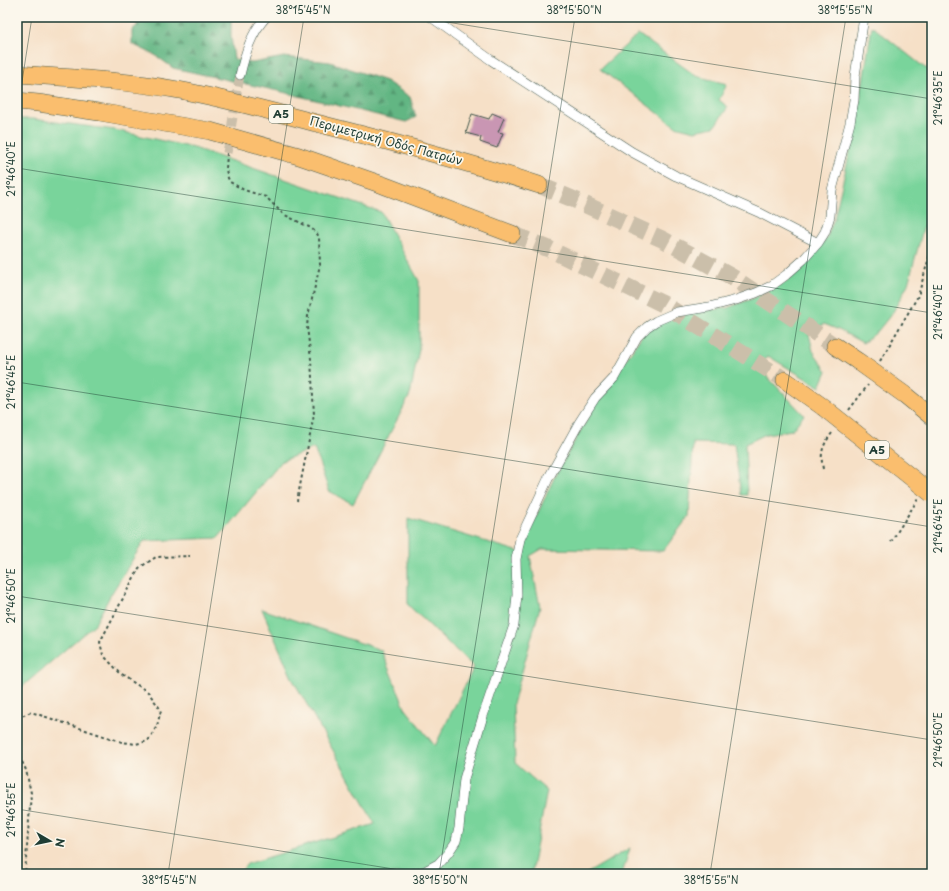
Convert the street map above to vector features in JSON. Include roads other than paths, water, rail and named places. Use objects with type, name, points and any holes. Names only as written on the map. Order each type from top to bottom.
[{"type":"highway","name":"Περιμετρική Οδός Πατρών","points":[[17,74],[98,80],[174,89],[292,117],[416,149],[539,185]]},
{"type":"highway","points":[[17,101],[99,112],[210,131],[300,156],[383,185],[512,234]]},
{"type":"highway","points":[[835,346],[859,362],[932,417]]},
{"type":"highway","name":"Α5","points":[[785,380],[823,406],[926,495]]},
{"type":"street","points":[[240,74],[252,38],[266,17]]},
{"type":"street","points":[[430,17],[491,60],[645,160],[689,182],[767,216],[818,243]]},
{"type":"street","points":[[412,874],[425,871],[438,864],[448,853],[456,840],[459,828],[464,780],[483,716],[514,625],[517,595],[516,559],[520,539],[548,479],[595,398],[614,378],[637,337],[647,327],[656,321],[677,312],[743,298],[776,283],[790,272],[818,243],[825,232],[830,216],[832,190],[850,123],[864,17]]},
{"type":"tunnel","points":[[227,153],[240,75]]},
{"type":"tunnel","points":[[539,185],[662,239],[732,277],[835,346]]},
{"type":"tunnel","points":[[512,234],[549,249],[663,304],[785,380]]}]
